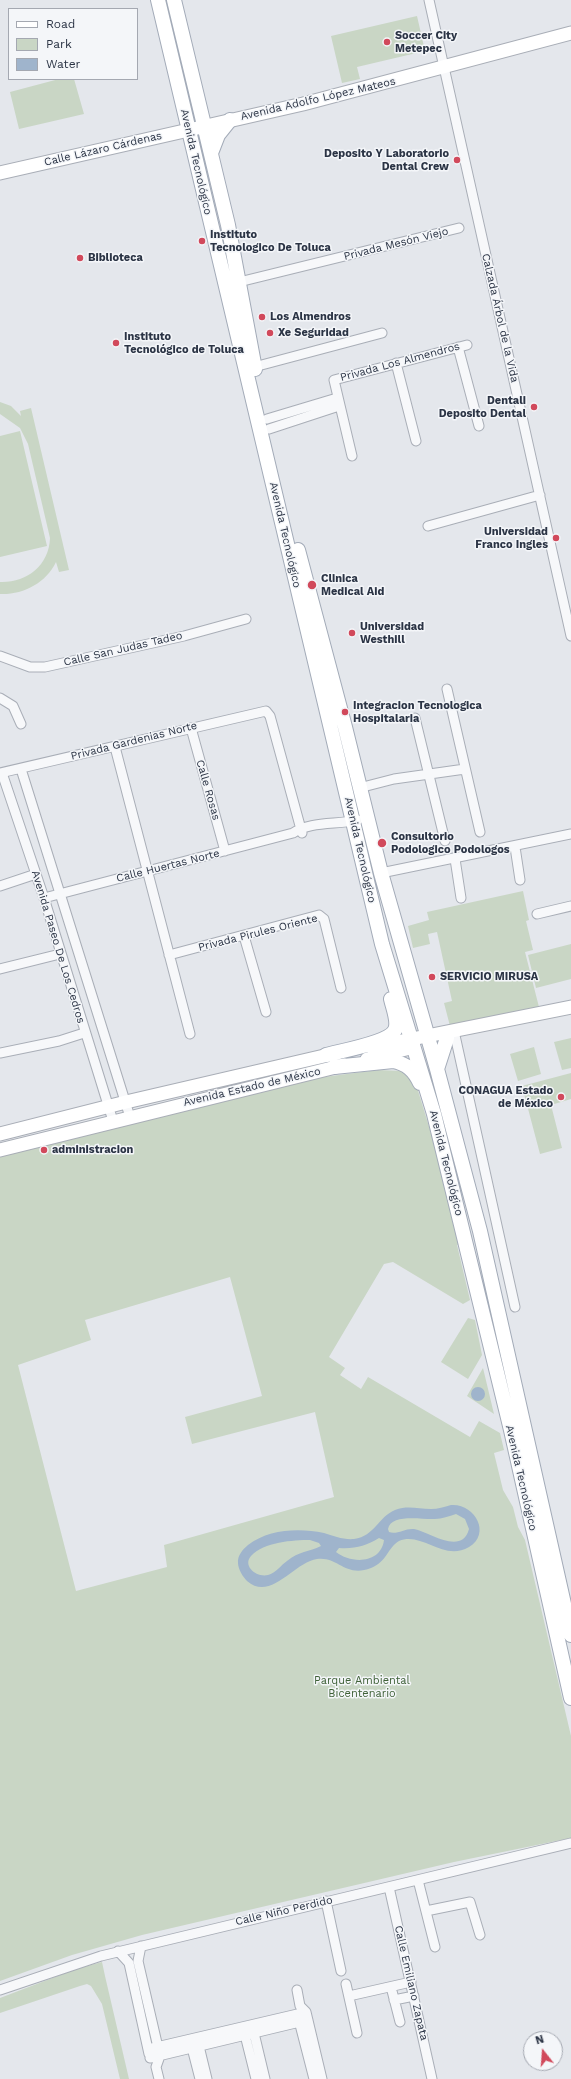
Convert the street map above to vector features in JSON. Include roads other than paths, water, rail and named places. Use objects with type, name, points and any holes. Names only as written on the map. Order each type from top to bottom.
[{"type":"main road","name":"Avenida Tecnológico","points":[[158,0],[187,129],[360,819],[382,944],[434,1114],[511,1430],[571,1698]]},
{"type":"main road","name":"Avenida Tecnológico","points":[[174,0],[206,126],[228,225],[254,367],[273,422],[286,502],[345,727],[359,788],[360,819],[380,873],[437,1069],[495,1294],[571,1635]]},
{"type":"main road","name":"Avenida Adolfo López Mateos","points":[[443,68],[571,33]]},
{"type":"main road","name":"Avenida Adolfo López Mateos","points":[[206,126],[303,104],[429,71],[571,40]]},
{"type":"main road","points":[[173,66],[180,67],[190,63]]},
{"type":"main road","points":[[211,153],[218,135],[230,120]]},
{"type":"main road","name":"Calle Lázaro Cárdenas","points":[[0,173],[187,129],[206,126]]},
{"type":"main road","points":[[212,230],[217,224],[228,225]]},
{"type":"main road","points":[[326,1055],[382,1040],[395,1030],[396,1022],[384,965],[382,944]]},
{"type":"main road","name":"Avenida Estado de México","points":[[0,1150],[334,1067],[413,1044],[502,1021],[571,1007]]},
{"type":"main road","points":[[437,1069],[452,1035]]},
{"type":"main road","name":"Avenida Estado de México","points":[[0,1134],[108,1106],[326,1055],[413,1044]]},
{"type":"main road","points":[[334,1067],[384,1061],[401,1063],[408,1066],[415,1073],[434,1114]]},
{"type":"main road","points":[[58,1119],[57,1128],[59,1136]]},
{"type":"main road","points":[[41,1123],[44,1134],[41,1140]]},
{"type":"street","name":"Calzada Árbol de la Vida","points":[[429,0],[571,636]]},
{"type":"street","name":"Privada Mesón Viejo","points":[[239,282],[459,228]]},
{"type":"street","points":[[254,367],[382,333]]},
{"type":"street","name":"Privada Los Almendros","points":[[273,422],[338,402],[333,381],[335,379],[463,346],[479,426]]},
{"type":"street","points":[[396,363],[416,441]]},
{"type":"street","points":[[338,402],[352,456]]},
{"type":"street","points":[[428,526],[540,495]]},
{"type":"street","name":"Calle San Judas Tadeo","points":[[0,656],[27,666],[45,667],[184,636],[246,619]]},
{"type":"street","points":[[447,689],[480,832]]},
{"type":"street","points":[[0,698],[13,706],[21,724]]},
{"type":"street","name":"Privada Gardenias Norte","points":[[1,773],[266,711],[270,716],[298,832]]},
{"type":"street","points":[[414,718],[445,841]]},
{"type":"street","name":"Calle Rosas","points":[[190,728],[225,851]]},
{"type":"street","points":[[115,747],[190,1034]]},
{"type":"street","name":"Avenida Paseo De Los Cedros","points":[[21,769],[130,1117]]},
{"type":"street","points":[[359,788],[394,779],[428,776],[465,769]]},
{"type":"street","name":"Avenida Paseo De Los Cedros","points":[[1,773],[44,898],[112,1121]]},
{"type":"street","name":"Calle Huertas Norte","points":[[44,898],[298,832],[360,819]]},
{"type":"street","points":[[380,873],[515,847],[571,834]]},
{"type":"street","points":[[515,847],[520,880]]},
{"type":"street","points":[[455,859],[461,898]]},
{"type":"street","points":[[0,886],[36,874]]},
{"type":"street","points":[[537,914],[571,906]]},
{"type":"street","name":"Privada Pirules Oriente","points":[[169,955],[321,916],[324,919],[341,988]]},
{"type":"street","points":[[244,936],[266,1012]]},
{"type":"street","points":[[0,969],[60,954]]},
{"type":"street","points":[[0,1053],[59,1041],[84,1033]]},
{"type":"street","points":[[452,1035],[516,1308]]},
{"type":"street","name":"Calle Niño Perdido","points":[[0,1990],[79,1962],[118,1951],[571,1843]]},
{"type":"street","points":[[418,1880],[435,1947]]},
{"type":"street","name":"Calle Emiliano Zapata","points":[[389,1887],[432,2079]]},
{"type":"street","points":[[326,1901],[341,1971]]},
{"type":"street","points":[[426,1911],[470,1902],[480,1935]]},
{"type":"street","points":[[141,1946],[136,1971],[149,2054],[156,2067],[158,2079]]},
{"type":"street","points":[[118,1951],[136,1971],[159,2051],[156,2067]]},
{"type":"street","points":[[349,1996],[411,1982]]},
{"type":"street","points":[[346,1984],[357,2033]]},
{"type":"street","points":[[391,1987],[400,2022]]},
{"type":"street","points":[[297,1990],[314,2079]]},
{"type":"street","points":[[394,2000],[414,1996]]},
{"type":"street","points":[[159,2051],[195,2047],[222,2036],[250,2034],[302,2015]]},
{"type":"street","points":[[149,2054],[302,2015]]},
{"type":"street","points":[[302,2015],[322,2079]]},
{"type":"street","points":[[250,2034],[256,2079]]},
{"type":"street","points":[[250,2034],[265,2079]]},
{"type":"street","points":[[195,2047],[200,2079]]},
{"type":"street","points":[[195,2047],[207,2079]]},
{"type":"water","points":[[475,1387],[481,1387],[485,1391],[485,1397],[481,1401],[475,1401],[471,1397],[471,1391]]},
{"type":"water","points":[[451,1505],[467,1509],[477,1520],[479,1527],[479,1534],[476,1541],[469,1547],[459,1551],[441,1549],[424,1542],[408,1539],[399,1541],[395,1544],[381,1562],[371,1568],[362,1570],[348,1569],[331,1561],[317,1559],[308,1562],[274,1584],[265,1587],[256,1586],[247,1581],[239,1568],[238,1558],[246,1547],[256,1540],[275,1533],[295,1530],[314,1531],[342,1538],[354,1539],[367,1534],[384,1517],[395,1510],[409,1507],[434,1509]],"holes":[[[456,1514],[465,1519],[469,1529],[465,1537],[460,1541],[452,1542],[444,1540],[414,1529],[407,1529],[392,1533],[389,1532],[388,1529],[390,1524],[401,1519],[438,1519]],[[379,1538],[384,1540],[382,1548],[371,1558],[364,1560],[349,1559],[336,1552],[339,1548],[350,1548],[365,1545]],[[310,1540],[319,1543],[321,1546],[296,1555],[274,1573],[268,1575],[259,1575],[255,1573],[248,1564],[251,1556],[263,1548],[287,1541]]]},
{"type":"place","name":"Soccer City Metepec","points":[[387,42]]},
{"type":"place","name":"Deposito Y Laboratorio Dental Crew","points":[[457,160]]},
{"type":"place","name":"Instituto Tecnologico De Toluca","points":[[202,241]]},
{"type":"place","name":"Biblioteca","points":[[80,258]]},
{"type":"place","name":"Los Almendros","points":[[262,317]]},
{"type":"place","name":"Xe Seguridad","points":[[270,333]]},
{"type":"place","name":"Instituto Tecnológico de Toluca","points":[[116,343]]},
{"type":"place","name":"Dentali Deposito Dental","points":[[534,407]]},
{"type":"place","name":"Universidad Franco Ingles","points":[[556,538]]},
{"type":"place","name":"Clinica Medical Aid","points":[[312,585]]},
{"type":"place","name":"Universidad Westhill","points":[[352,633]]},
{"type":"place","name":"Integracion Tecnologica Hospitalaria","points":[[345,712]]},
{"type":"place","name":"Consultorio Podologico Podologos","points":[[382,843]]},
{"type":"place","name":"SERVICIO MIRUSA","points":[[432,977]]},
{"type":"place","name":"CONAGUA Estado de México","points":[[561,1097]]},
{"type":"place","name":"administracion","points":[[44,1150]]},
{"type":"park label","name":"Parque Ambiental Bicentenario","points":[[362,1687]]}]
